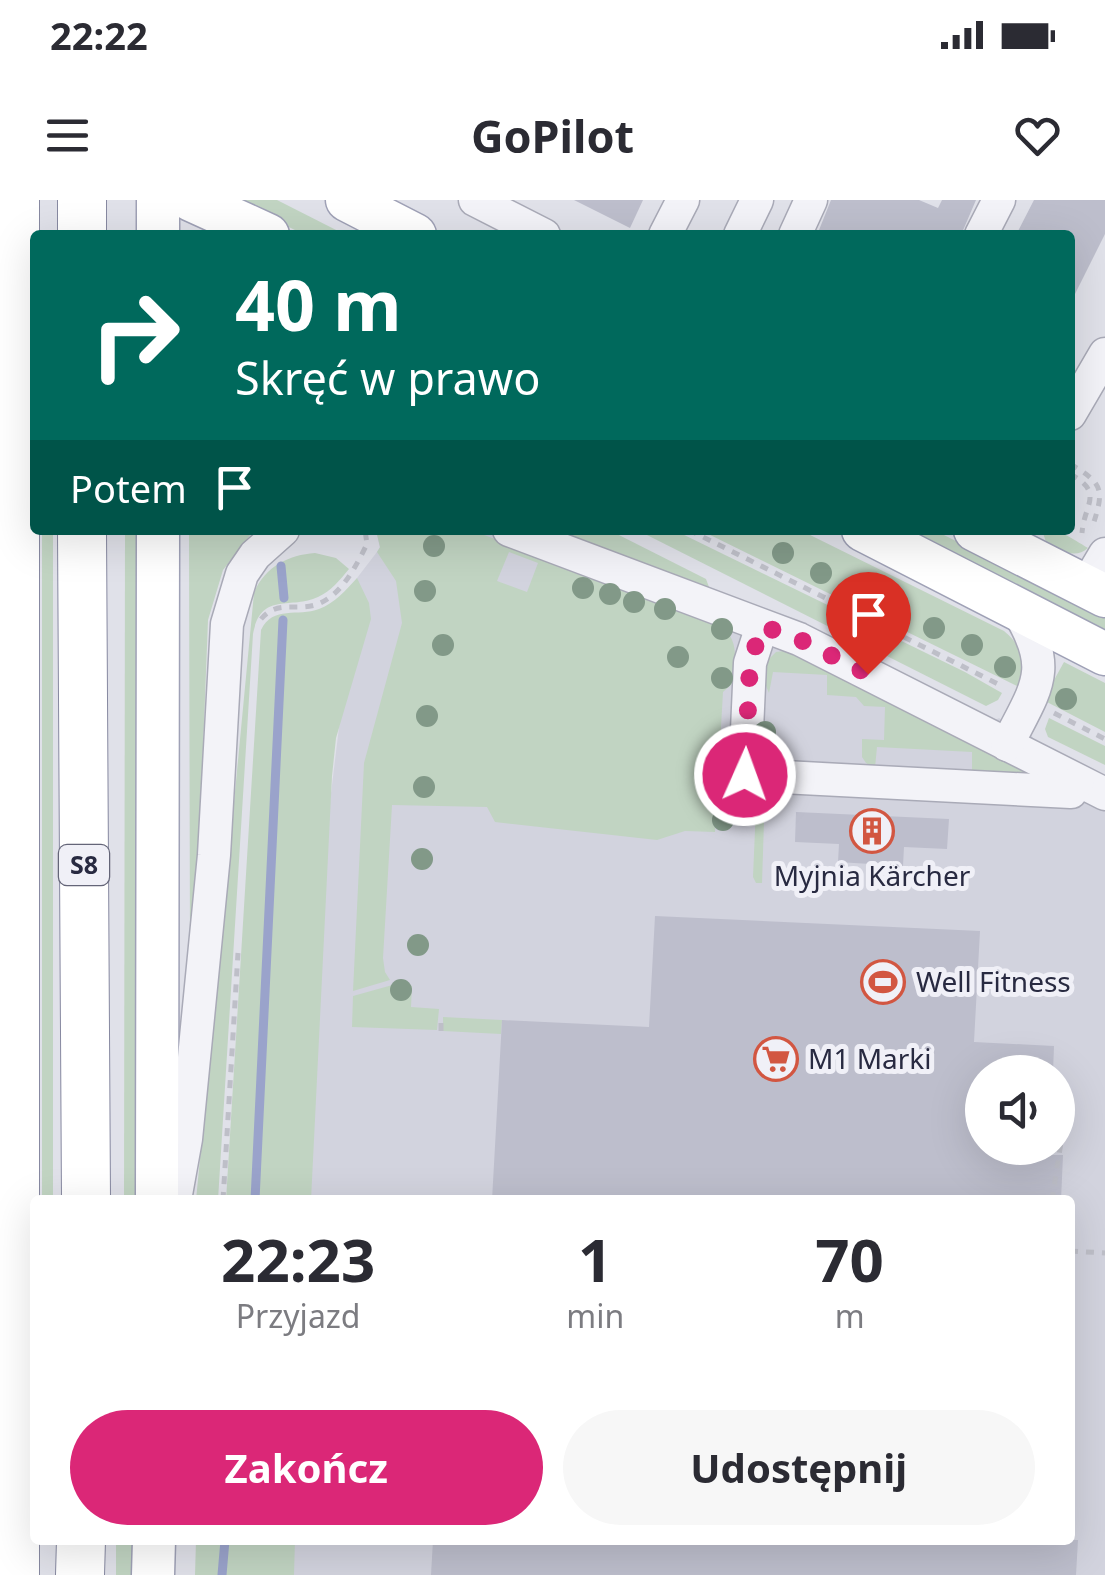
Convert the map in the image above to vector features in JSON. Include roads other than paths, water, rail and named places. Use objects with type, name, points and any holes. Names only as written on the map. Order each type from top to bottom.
[{"type":"highway","points":[[15,200],[15,1574]]},
{"type":"highway","points":[[82,200],[82,230]]},
{"type":"highway","name":"S8","points":[[82,535],[86,1195]]},
{"type":"highway","points":[[0,1259],[15,1104]]},
{"type":"highway","points":[[80,1575],[81,1545]]},
{"type":"main road","points":[[158,200],[158,230]]},
{"type":"main road","points":[[191,200],[257,230]]},
{"type":"main road","points":[[347,200],[405,230]]},
{"type":"main road","points":[[157,1195],[158,535]]},
{"type":"main road","points":[[873,535],[1105,654]]},
{"type":"main road","points":[[995,535],[1095,562]]},
{"type":"main road","points":[[154,1545],[154,1575]]},
{"type":"street","points":[[475,200],[534,230]]},
{"type":"street","points":[[668,230],[683,200]]},
{"type":"street","points":[[742,230],[757,200]]},
{"type":"street","points":[[796,230],[811,200]]},
{"type":"street","points":[[984,230],[999,200]]},
{"type":"street","points":[[1075,405],[1105,354]]},
{"type":"street","points":[[175,1195],[186,1139],[214,855],[226,624],[242,574],[278,535]]},
{"type":"street","points":[[522,535],[799,639],[1092,788]]},
{"type":"street","points":[[1007,745],[1039,675],[1038,647],[1016,608]]},
{"type":"street","points":[[762,626],[750,663],[745,775],[1071,792],[1092,788]]},
{"type":"waterway","points":[[281,566],[284,598]]},
{"type":"waterway","points":[[255,1195],[283,620]]},
{"type":"waterway","points":[[222,1575],[225,1545]]},
{"type":"place","name":"Myjnia Kärcher","points":[[872,831]]},
{"type":"place","name":"Well Fitness","points":[[883,982]]},
{"type":"place","name":"M1 Marki","points":[[776,1059]]}]
